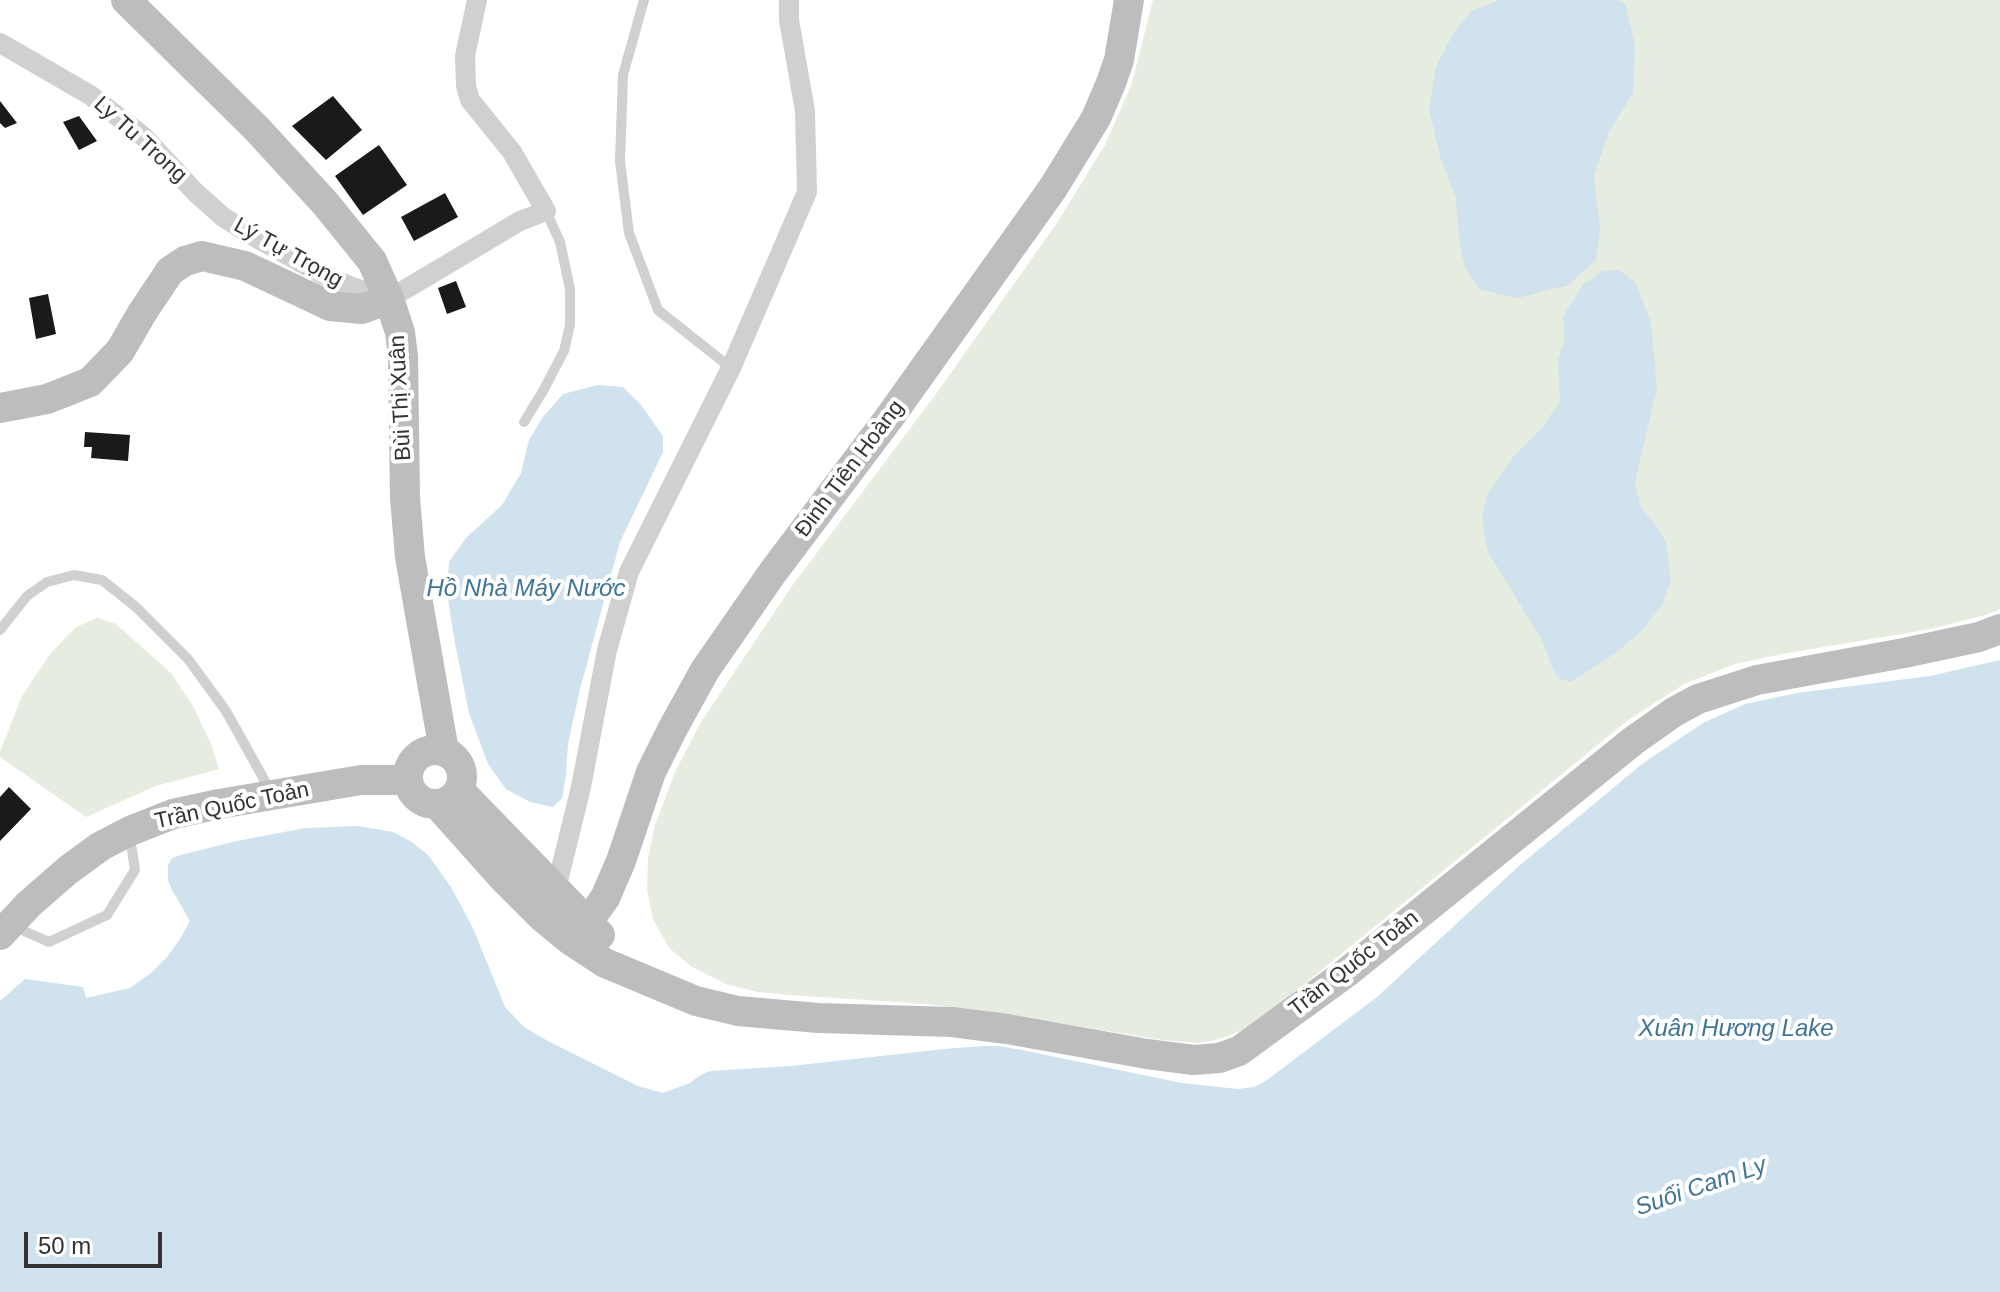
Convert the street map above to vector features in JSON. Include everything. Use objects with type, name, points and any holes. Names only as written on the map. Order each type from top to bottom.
[{"type":"main road","name":"Bùi Thị Xuân","points":[[126,0],[257,129],[325,203],[372,261],[389,299],[400,332],[403,356],[405,498],[410,557],[444,751]]},
{"type":"main road","name":"Đinh Tiên Hoàng","points":[[578,932],[605,898],[651,772],[705,670],[1044,200],[1096,118],[1119,60],[1129,0]]},
{"type":"main road","points":[[0,408],[47,399],[90,382],[120,351],[170,271],[185,261],[202,256],[245,266],[330,306],[362,309],[389,299]]},
{"type":"main road","name":"Trần Quốc Toản","points":[[449,798],[556,889],[578,932],[605,963],[696,1001],[738,1011],[818,1018],[952,1022],[1147,1054],[1194,1060],[1219,1058],[1239,1051],[1346,973],[1633,741],[1674,712],[1698,699],[1757,680],[1904,653],[1979,637],[2000,629]]},
{"type":"main road","points":[[427,751],[444,751],[459,763],[462,781],[449,798],[429,804],[420,801],[407,780],[408,770],[419,755],[427,751]]},
{"type":"main road","name":"Trần Quốc Toản","points":[[5,930],[29,904],[101,846],[173,814],[361,780],[407,780]]},
{"type":"main road","name":"Trần Quốc Toản","points":[[449,798],[504,879],[542,917],[578,932]]},
{"type":"street","points":[[389,299],[520,221],[546,211],[512,152],[470,100],[465,56],[477,0]]},
{"type":"street","points":[[556,889],[581,787],[607,650],[629,572],[731,368],[807,192],[805,111],[789,20],[789,0]]},
{"type":"street","name":"Lý Tự Trọng","points":[[0,43],[90,95],[144,137],[223,217],[320,273],[389,299]]},
{"type":"lane","points":[[644,0],[623,75],[621,99],[620,161],[629,233],[658,310],[731,368]]},
{"type":"lane","points":[[524,422],[564,351],[570,325],[570,289],[560,242],[546,211]]},
{"type":"lane","points":[[0,630],[27,596],[47,582],[74,575],[102,580],[136,607],[188,659],[226,711],[272,794]]},
{"type":"lane","points":[[5,930],[49,942],[107,915],[135,870],[130,831]]},
{"type":"shaded area","points":[[1153,0],[2000,0],[2000,609],[1926,630],[1735,664],[1684,684],[1627,721],[1286,999],[1245,1029],[1220,1039],[1199,1043],[1162,1040],[978,1010],[758,992],[726,984],[692,967],[669,948],[653,919],[647,890],[648,858],[655,825],[676,770],[701,722],[792,586],[936,394],[1057,223],[1105,145],[1132,83]]},
{"type":"shaded area","points":[[97,618],[116,624],[171,673],[193,706],[219,769],[156,786],[86,817],[0,757],[0,752],[22,696],[50,654],[76,627]]},
{"type":"water","points":[[1500,0],[1618,0],[1626,6],[1635,46],[1633,93],[1609,132],[1594,175],[1600,230],[1596,260],[1568,285],[1518,298],[1481,290],[1465,268],[1456,199],[1441,159],[1429,110],[1436,67],[1453,34],[1471,11]]},
{"type":"water","points":[[1619,270],[1636,283],[1651,323],[1657,388],[1635,482],[1640,506],[1666,542],[1671,580],[1662,605],[1642,631],[1571,682],[1559,679],[1552,668],[1543,642],[1487,550],[1482,518],[1487,495],[1513,457],[1541,429],[1560,402],[1558,359],[1565,339],[1563,316],[1583,285],[1602,271]]},
{"type":"water","name":"Hồ Nhà Máy Nước","points":[[598,385],[623,387],[641,405],[663,436],[663,452],[620,542],[580,689],[568,744],[562,798],[553,807],[530,802],[506,789],[488,764],[469,713],[455,643],[447,593],[449,562],[466,538],[502,505],[521,473],[529,440],[543,417],[563,394]]},
{"type":"water","name":"Xuân Hương Lake","points":[[2000,660],[2000,1292],[0,1292],[0,1001],[25,979],[83,987],[86,998],[130,988],[151,973],[167,957],[190,921],[168,880],[168,865],[172,858],[181,855],[305,828],[359,826],[393,832],[428,855],[451,887],[473,928],[505,1007],[524,1027],[638,1086],[663,1093],[710,1071],[791,1066],[983,1046],[1022,1050],[1182,1083],[1238,1089],[1254,1087],[1267,1080],[1377,997],[1519,866],[1642,764],[1703,723],[1745,704],[1797,693],[1930,676]]},
{"type":"building","points":[[333,96],[362,130],[326,160],[292,126]]},
{"type":"building","points":[[0,101],[17,123],[5,128],[0,123]]},
{"type":"building","points":[[79,116],[97,141],[79,150],[63,122]]},
{"type":"building","points":[[379,145],[407,185],[363,215],[335,176]]},
{"type":"building","points":[[445,193],[458,217],[414,241],[401,217]]},
{"type":"building","points":[[456,281],[466,307],[447,314],[438,288]]},
{"type":"building","points":[[48,294],[56,334],[36,339],[29,298]]},
{"type":"building","points":[[85,432],[130,435],[128,461],[91,458],[92,447],[84,447]]},
{"type":"building","points":[[9,787],[31,809],[0,841],[0,797]]},
{"type":"water label","name":"Suối Cam Ly","points":[[1701,1187]]}]
